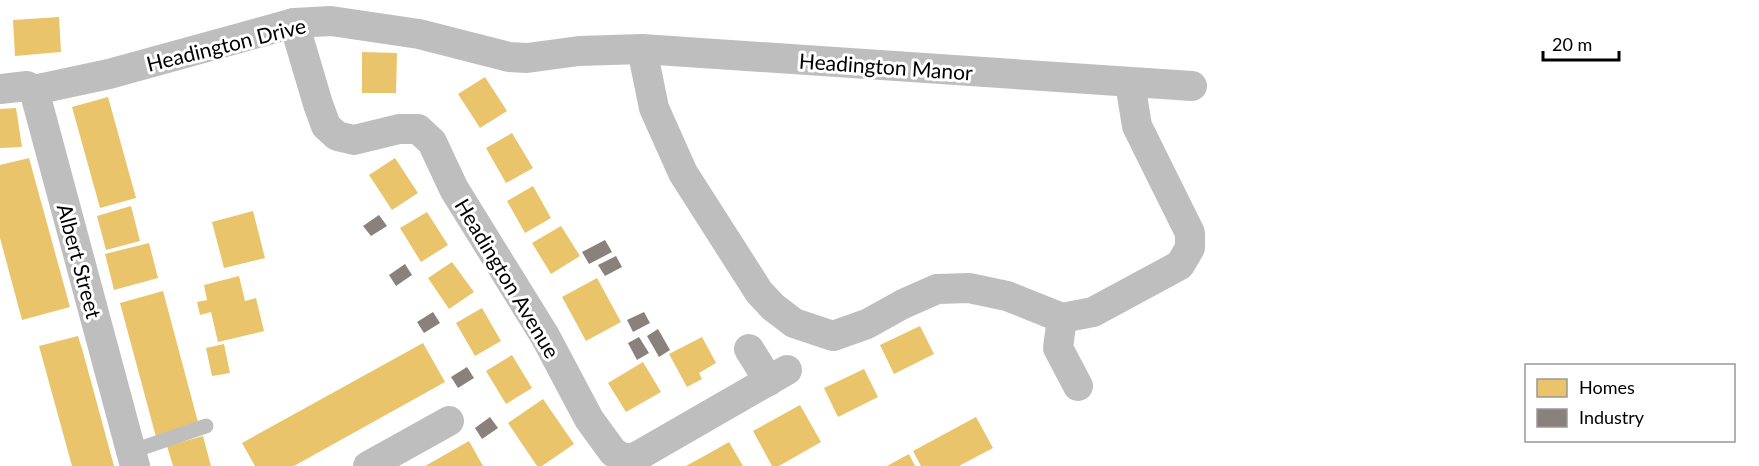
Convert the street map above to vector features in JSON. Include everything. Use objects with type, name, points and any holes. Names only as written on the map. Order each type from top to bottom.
[{"type":"street","name":"Headington Drive","points":[[34,90],[109,74],[294,23],[331,21],[419,34]]},
{"type":"street","name":"Headington Avenue","points":[[294,23],[326,126],[337,136],[354,140],[399,129],[418,129],[432,142],[454,189],[545,336],[589,419],[613,452],[624,459],[636,457],[778,376],[749,349]]},
{"type":"street","name":"Headington Manor","points":[[419,34],[509,57],[527,58],[579,51],[642,49],[1192,86]]},
{"type":"street","points":[[642,49],[654,108],[683,173],[759,292],[794,323],[833,336],[867,324],[937,289],[969,288],[1007,296],[1062,318],[1093,312],[1180,265],[1190,248],[1190,233],[1137,126],[1130,83]]},
{"type":"street","points":[[0,89],[27,86],[34,90]]},
{"type":"street","name":"Albert Street","points":[[34,90],[133,459]]},
{"type":"street","points":[[1062,318],[1058,348],[1078,386]]},
{"type":"street","points":[[368,466],[449,421]]},
{"type":"lane","points":[[133,459],[206,426]]},
{"type":"building: Homes","points":[[59,17],[61,52],[15,56],[13,20]]},
{"type":"building: Homes","points":[[362,52],[397,53],[396,93],[362,93]]},
{"type":"building: Homes","points":[[485,77],[507,111],[480,128],[458,94]]},
{"type":"building: Homes","points":[[108,97],[136,198],[100,208],[72,107]]},
{"type":"building: Homes","points":[[16,108],[22,147],[0,148],[0,109]]},
{"type":"building: Homes","points":[[512,133],[533,168],[506,183],[486,148]]},
{"type":"building: Homes","points":[[29,158],[70,307],[22,320],[0,238],[0,165]]},
{"type":"building: Homes","points":[[395,158],[418,193],[392,210],[369,175]]},
{"type":"building: Homes","points":[[533,186],[551,218],[525,233],[507,201]]},
{"type":"building: Homes","points":[[131,206],[140,241],[106,250],[97,216]]},
{"type":"building: Homes","points":[[253,211],[265,258],[224,268],[212,222]]},
{"type":"building: Homes","points":[[427,212],[448,245],[421,262],[400,228]]},
{"type":"building: Homes","points":[[561,226],[580,256],[551,274],[532,243]]},
{"type":"building: Homes","points":[[149,243],[158,278],[114,290],[105,254]]},
{"type":"building: Homes","points":[[452,262],[474,292],[449,309],[428,278]]},
{"type":"building: Homes","points":[[239,276],[245,301],[256,298],[264,331],[218,342],[211,312],[200,315],[197,302],[207,300],[204,285]]},
{"type":"building: Homes","points":[[597,278],[621,322],[586,341],[562,297]]},
{"type":"building: Homes","points":[[163,291],[199,426],[156,437],[120,303]]},
{"type":"building: Homes","points":[[482,308],[501,341],[475,356],[456,323]]},
{"type":"building: Homes","points":[[920,326],[934,354],[894,374],[880,345]]},
{"type":"building: Homes","points":[[78,336],[114,466],[72,466],[39,346]]},
{"type":"building: Homes","points":[[702,337],[716,363],[699,373],[702,379],[687,387],[669,354]]},
{"type":"building: Homes","points":[[423,343],[445,382],[294,466],[255,466],[242,443]]},
{"type":"building: Homes","points":[[224,344],[230,373],[212,376],[206,348]]},
{"type":"building: Homes","points":[[512,355],[532,388],[506,404],[486,371]]},
{"type":"building: Homes","points":[[643,362],[661,392],[626,412],[608,383]]},
{"type":"building: Homes","points":[[864,369],[878,397],[838,417],[824,388]]},
{"type":"building: Homes","points":[[543,399],[574,444],[542,466],[537,466],[508,423]]},
{"type":"building: Homes","points":[[800,405],[821,442],[779,466],[772,466],[753,431]]},
{"type":"building: Homes","points":[[976,417],[993,448],[959,466],[921,466],[913,451]]},
{"type":"building: Homes","points":[[203,436],[211,466],[173,466],[167,446]]},
{"type":"building: Homes","points":[[469,441],[483,466],[425,466],[441,457]]},
{"type":"building: Homes","points":[[729,442],[743,466],[686,466],[706,455]]},
{"type":"building: Homes","points":[[909,454],[915,466],[887,466]]},
{"type":"building: Industry","points":[[379,215],[387,226],[371,236],[363,226]]},
{"type":"building: Industry","points":[[605,240],[612,252],[589,264],[582,252]]},
{"type":"building: Industry","points":[[616,256],[622,267],[605,276],[598,265]]},
{"type":"building: Industry","points":[[405,264],[412,275],[396,286],[389,275]]},
{"type":"building: Industry","points":[[433,312],[440,323],[424,333],[417,322]]},
{"type":"building: Industry","points":[[644,312],[650,323],[633,332],[627,320]]},
{"type":"building: Industry","points":[[658,329],[670,350],[659,357],[647,336]]},
{"type":"building: Industry","points":[[639,337],[649,353],[637,360],[628,343]]},
{"type":"building: Industry","points":[[467,367],[474,378],[458,388],[451,377]]},
{"type":"building: Industry","points":[[490,417],[498,428],[482,439],[475,428]]}]
